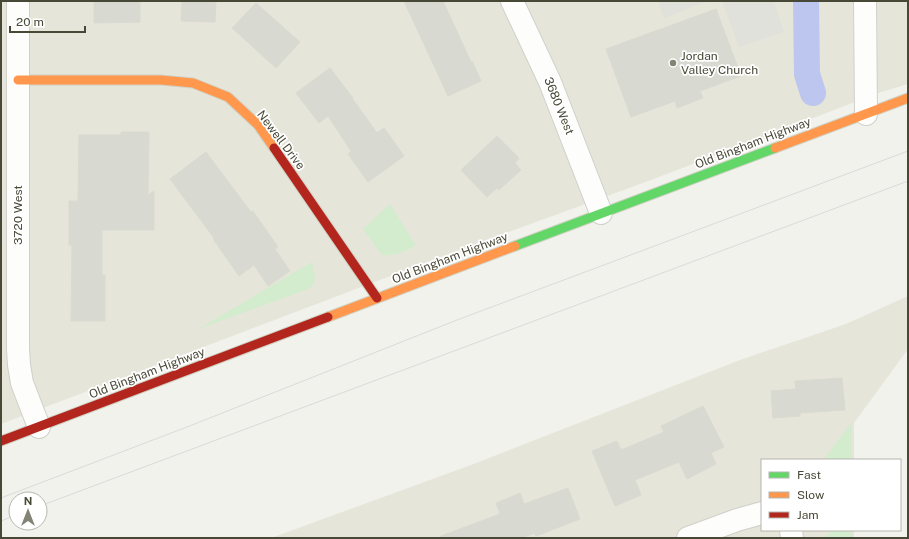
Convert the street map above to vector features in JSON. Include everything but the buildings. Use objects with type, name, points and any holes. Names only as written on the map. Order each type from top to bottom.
[{"type":"street","name":"3720 West","points":[[18,1],[19,357],[22,383],[39,426]]},
{"type":"street","name":"3680 West","points":[[512,1],[550,82],[601,214]]},
{"type":"street","points":[[865,1],[866,114]]},
{"type":"street","name":"Newell Drive","points":[[18,80],[167,80],[193,83],[228,97],[258,125],[377,298]]},
{"type":"street","name":"Old Bingham Highway","points":[[1,441],[908,98]]},
{"type":"street","points":[[688,538],[737,520],[761,513]]},
{"type":"shaded area","points":[[1,1],[853,1],[855,102],[651,180],[443,256],[1,424]]},
{"type":"shaded area","points":[[658,1],[708,1],[664,18]]},
{"type":"shaded area","points":[[722,1],[774,1],[784,32],[739,47]]},
{"type":"shaded area","points":[[873,1],[908,1],[908,84],[875,94]]},
{"type":"shaded area","points":[[908,296],[908,349],[854,423],[854,459],[761,459],[761,531],[854,531],[854,538],[271,538],[471,465],[740,360],[846,324]]},
{"type":"green space","points":[[390,204],[416,246],[394,255],[385,255],[381,254],[363,229]]},
{"type":"green space","points":[[312,262],[315,280],[308,289],[198,329]]},
{"type":"green space","points":[[852,422],[852,459],[825,458]]},
{"type":"green space","points":[[832,531],[852,531],[852,538],[825,538]]},
{"type":"waterway","points":[[806,1],[807,74],[813,93]]},
{"type":"tram line","points":[[1,498],[187,427],[457,320],[908,151]]},
{"type":"tram line","points":[[48,503],[908,181]]},
{"type":"tram line","points":[[1,521],[8,518]]},
{"type":"traffic: fast","points":[[515,246],[775,148]]},
{"type":"traffic: slow","points":[[18,80],[161,80],[193,83],[228,97],[258,125],[274,148]]},
{"type":"traffic: slow","points":[[775,148],[908,98]]},
{"type":"traffic: slow","points":[[328,317],[515,246]]},
{"type":"traffic: jam","points":[[274,148],[377,298]]},
{"type":"traffic: jam","points":[[1,441],[328,317]]},
{"type":"place","name":"Jordan Valley Church","points":[[673,63]]}]
